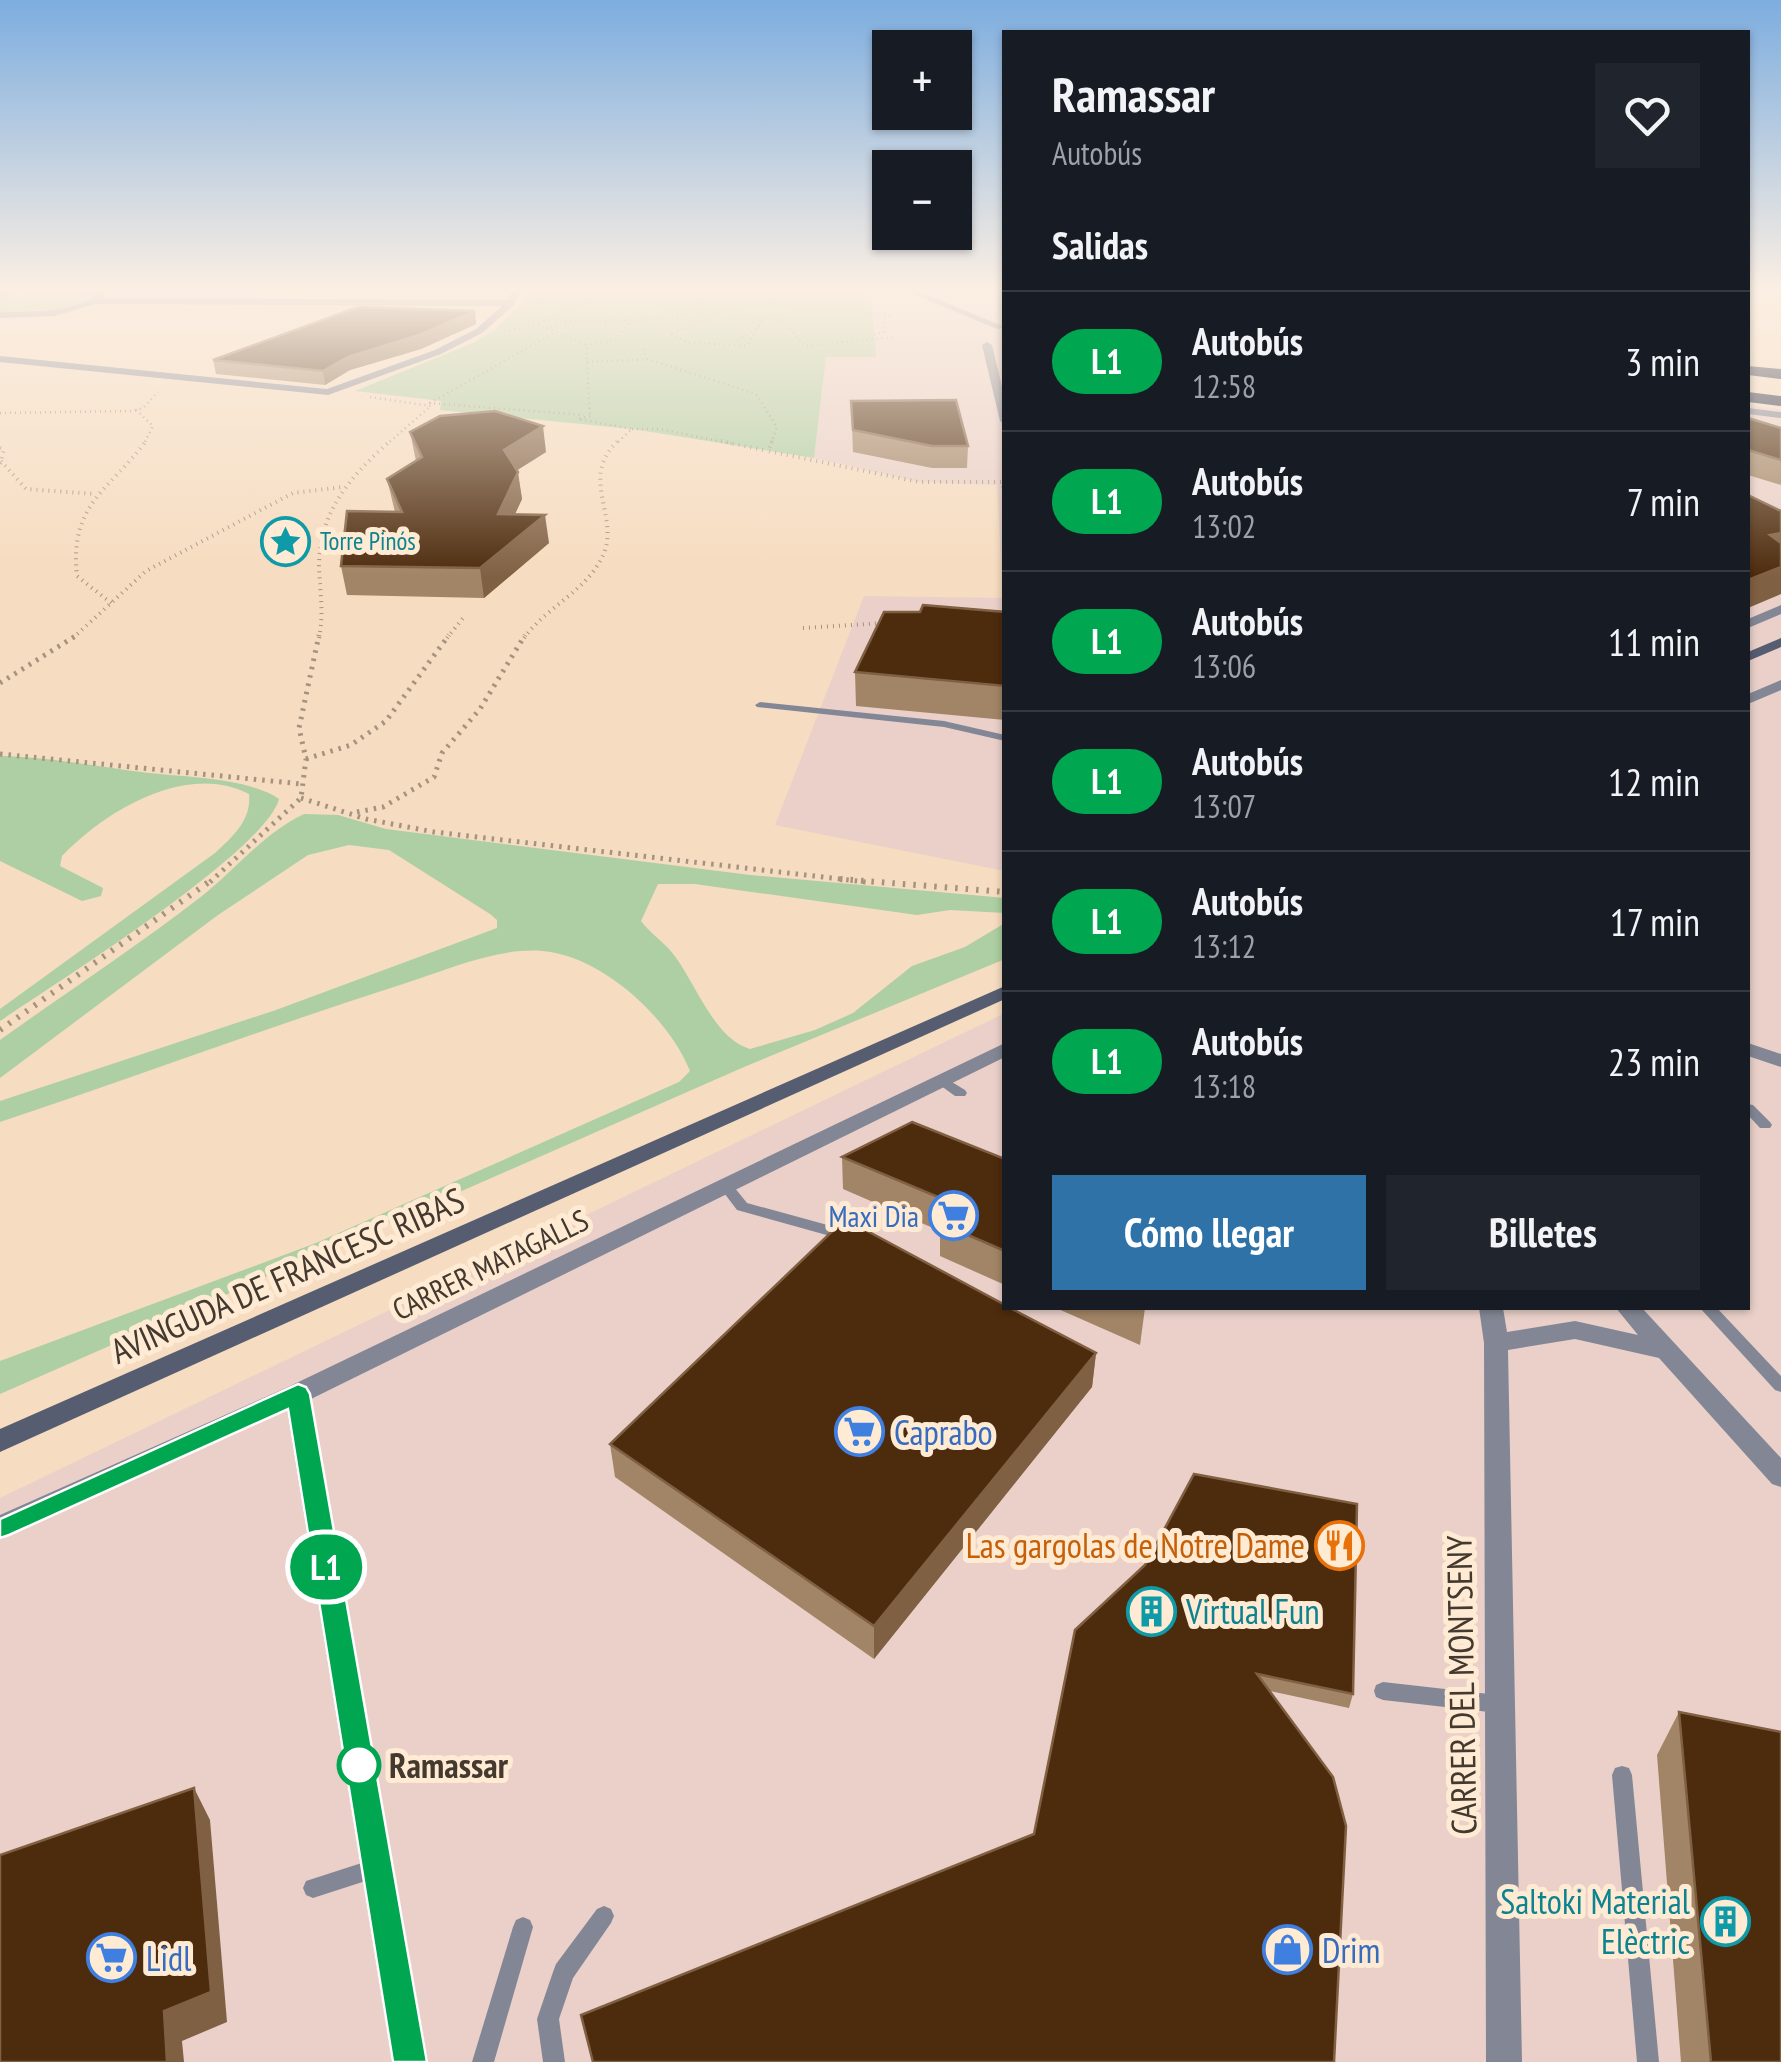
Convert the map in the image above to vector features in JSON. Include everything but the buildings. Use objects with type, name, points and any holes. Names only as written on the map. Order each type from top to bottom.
[{"type":"highway","points":[[1750,397],[1781,402]]},
{"type":"street","points":[[260,385],[328,392],[347,385]]},
{"type":"street","points":[[994,385],[1002,411]]},
{"type":"street","points":[[1750,411],[1781,416]]},
{"type":"street","points":[[1750,623],[1781,609]]},
{"type":"street","points":[[1750,656],[1781,642]]},
{"type":"street","points":[[1750,699],[1781,684]]},
{"type":"street","name":"AVINGUDA DE FRANCESC RIBAS","points":[[0,1442],[1002,993]]},
{"type":"street","points":[[1750,1050],[1781,1062]]},
{"type":"street","name":"CARRER MATAGALLS","points":[[0,1527],[298,1394],[724,1185],[951,1086],[1002,1051]]},
{"type":"street","name":"CARRER DEL MONTSENY","points":[[1491,1310],[1496,1343],[1504,2062]]},
{"type":"street","points":[[1630,1310],[1781,1476]]},
{"type":"street","points":[[1496,1343],[1574,1330],[1665,1350]]},
{"type":"street","points":[[298,1394],[410,2062]]},
{"type":"lane","points":[[760,705],[944,724],[1002,737]]},
{"type":"lane","points":[[1750,1110],[1764,1125],[1750,1129]]},
{"type":"lane","points":[[724,1185],[741,1209],[859,1239]]},
{"type":"lane","points":[[1710,1310],[1781,1386]]},
{"type":"lane","points":[[1383,1691],[1498,1704]]},
{"type":"lane","points":[[1622,1775],[1648,2062]]},
{"type":"lane","points":[[313,1888],[376,1869]]},
{"type":"lane","points":[[554,2062],[548,2019],[564,1972],[604,1916]]},
{"type":"lane","points":[[483,2062],[523,1927]]},
{"type":"path","points":[[0,414],[136,410],[152,401],[155,393],[172,385]]},
{"type":"path","points":[[429,403],[461,385]]},
{"type":"path","points":[[588,385],[590,416]]},
{"type":"path","points":[[729,385],[756,394],[777,427],[768,451]]},
{"type":"path","points":[[328,392],[590,416]]},
{"type":"path","points":[[0,1030],[229,868],[301,798],[306,759],[298,728],[323,616],[322,533],[343,487],[431,406],[429,403]]},
{"type":"path","points":[[111,604],[76,576],[73,555],[96,494],[144,446],[152,432],[153,426],[136,410]]},
{"type":"path","points":[[590,416],[578,419],[590,424],[660,428],[919,482],[1002,482]]},
{"type":"path","points":[[352,813],[382,807],[434,777],[442,753],[480,710],[526,634],[547,612],[590,580],[606,548],[599,471],[610,449],[632,428]]},
{"type":"path","points":[[0,448],[4,450],[0,463],[26,489],[96,494]]},
{"type":"path","points":[[0,684],[80,633],[146,570],[232,529],[288,495],[343,487]]},
{"type":"path","points":[[306,759],[351,745],[382,724],[416,684],[462,618]]},
{"type":"path","points":[[802,628],[890,623]]},
{"type":"path","points":[[0,754],[84,758],[244,782],[302,784]]},
{"type":"path","points":[[301,798],[416,828],[756,871],[1002,892]]},
{"type":"shaded area","points":[[823,385],[1002,385],[1002,579],[997,485],[919,482],[814,458]]},
{"type":"shaded area","points":[[1750,405],[1781,409],[1781,2062],[0,2062],[0,1498],[1002,1014],[1002,1310],[1750,1310]]},
{"type":"shaded area","points":[[864,596],[1002,598],[1002,870],[775,825]]},
{"type":"green space","points":[[369,385],[823,385],[814,458],[632,429],[440,410],[441,401],[355,391]]},
{"type":"green space","points":[[0,756],[216,780],[251,787],[279,799],[265,822],[199,883],[0,1021],[0,1009],[215,853],[240,827],[249,794],[225,785],[199,784],[173,788],[123,808],[62,856],[60,866],[103,888],[101,896],[82,901],[0,861]]},
{"type":"green space","points":[[304,814],[338,815],[386,829],[750,875],[1002,898],[1002,913],[950,910],[917,915],[695,884],[658,884],[641,921],[678,961],[714,1020],[736,1042],[750,1049],[815,1030],[853,1013],[912,966],[965,947],[1002,925],[1002,960],[744,1067],[0,1394],[0,1361],[316,1243],[679,1082],[690,1071],[650,1011],[610,977],[565,955],[508,952],[302,1017],[0,1122],[0,1101],[276,1010],[497,928],[497,920],[490,914],[389,850],[349,845],[308,855],[218,915],[0,1078],[0,1040],[177,915]]},
{"type":"bus line","name":"L1","points":[[0,1527],[298,1394],[410,2062]]},
{"type":"place","name":"Torre Pinós","points":[[285,541]]},
{"type":"place","name":"Maxi Dia","points":[[954,1215]]},
{"type":"place","name":"Caprabo","points":[[859,1432]]},
{"type":"place","name":"Las gargolas de Notre Dame","points":[[1340,1545]]},
{"type":"place","name":"Virtual Fun","points":[[1151,1611]]},
{"type":"place","name":"Ramassar","points":[[359,1765]]},
{"type":"place","name":"Saltoki Material Elèctric","points":[[1725,1921]]},
{"type":"place","name":"Drim","points":[[1287,1950]]},
{"type":"place","name":"Lidl","points":[[111,1958]]}]
